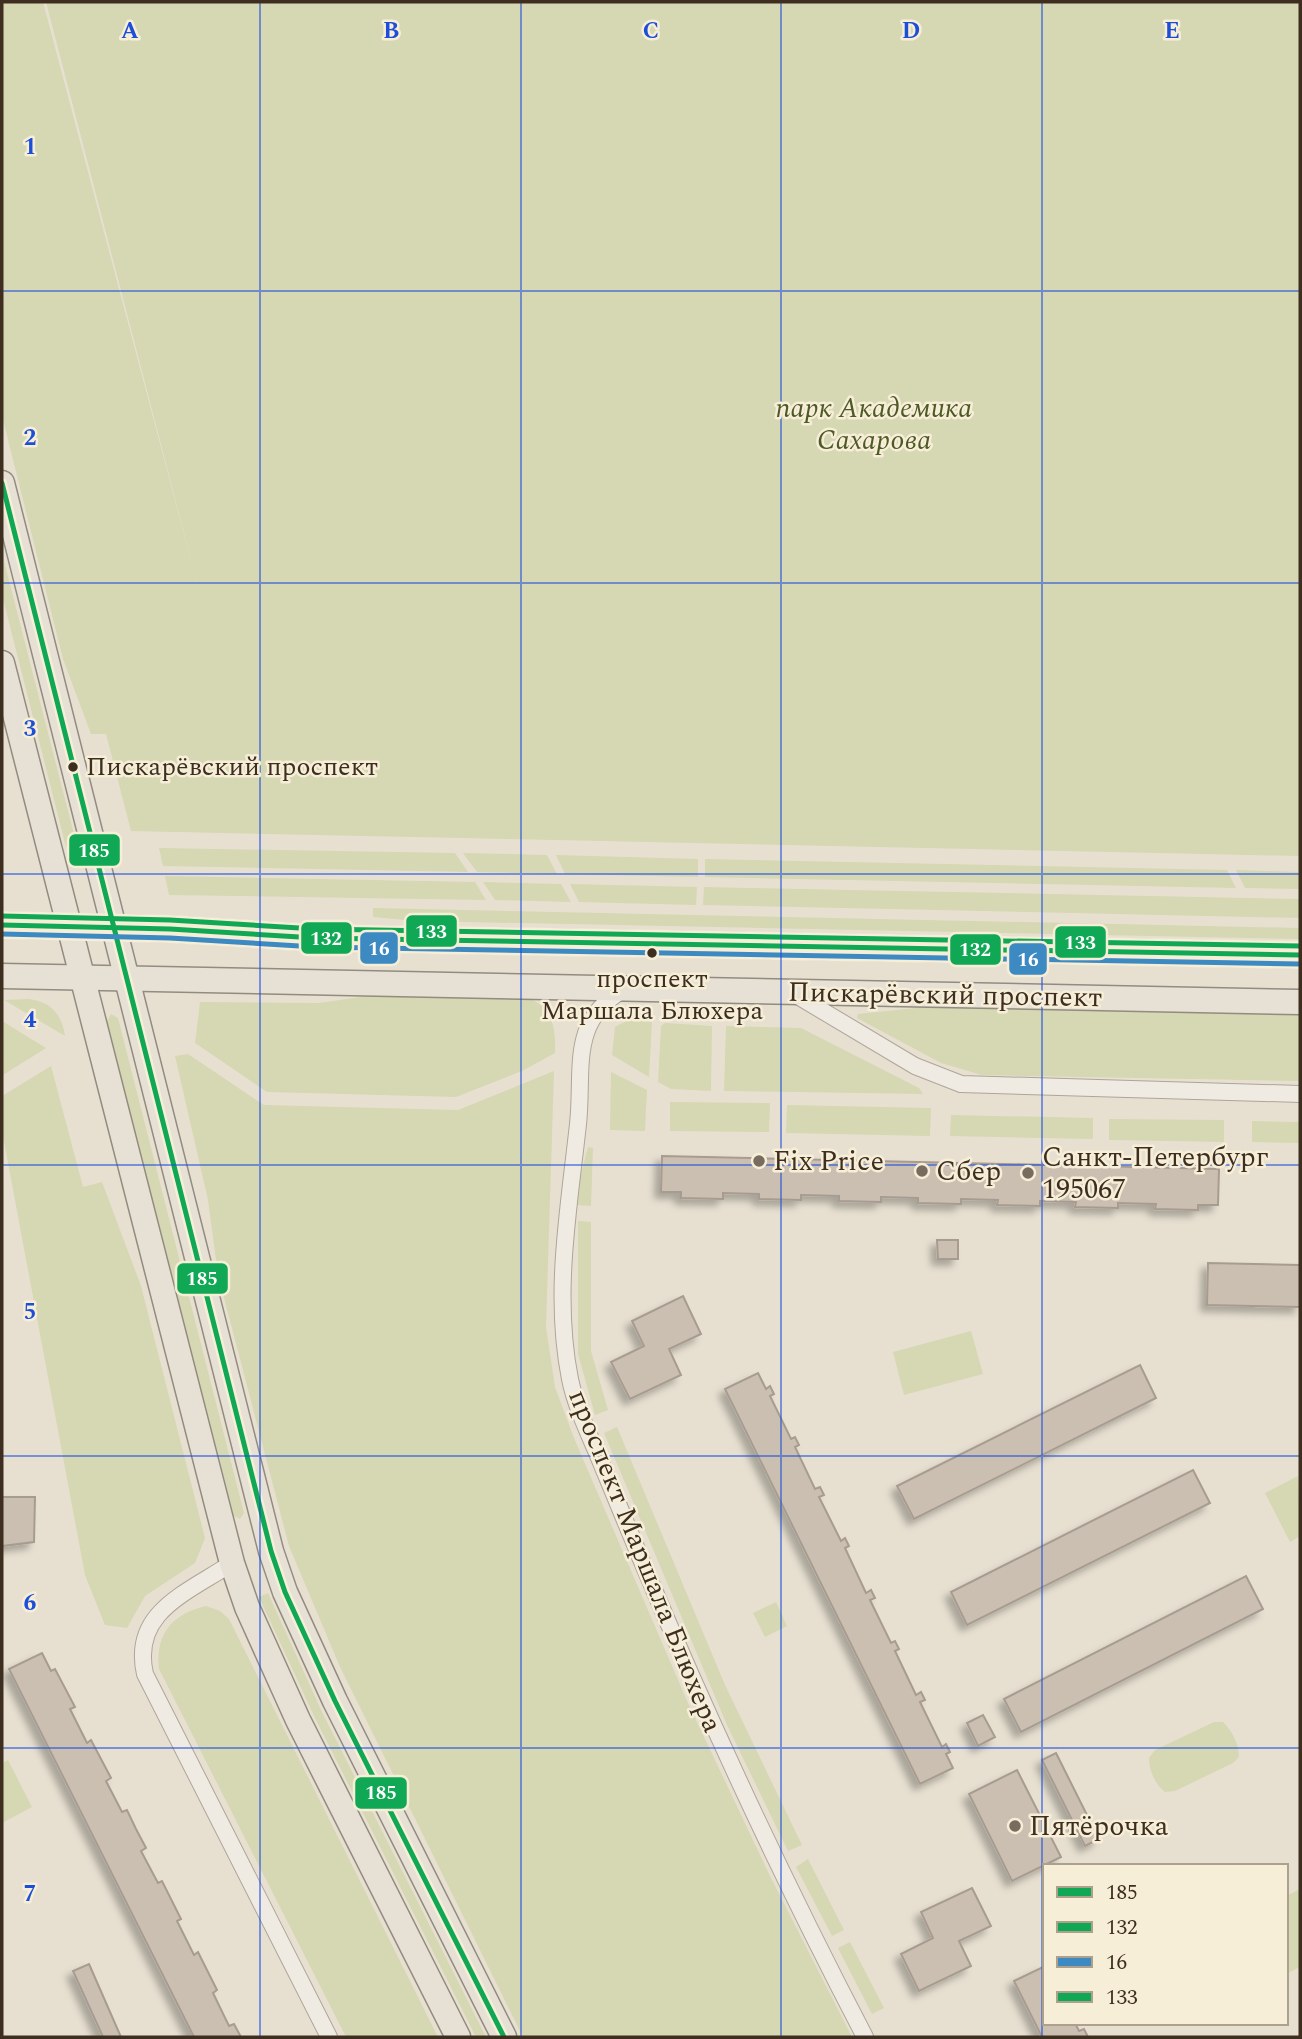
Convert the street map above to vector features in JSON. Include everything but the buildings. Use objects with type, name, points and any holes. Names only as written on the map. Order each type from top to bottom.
[{"type":"main road","points":[[2,483],[271,1551],[290,1602],[329,1690],[504,2037]]},
{"type":"main road","points":[[2,663],[232,1563],[247,1607],[293,1709],[458,2037]]},
{"type":"main road","name":"Пискарёвский проспект","points":[[2,925],[68,925],[339,938],[1300,955]]},
{"type":"main road","name":"Пискарёвский проспект","points":[[2,976],[1300,1002]]},
{"type":"main road","points":[[232,1563],[271,1551]]},
{"type":"street","name":"проспект Маршала Блюхера","points":[[626,988],[600,1006],[583,1038],[579,1116],[566,1213],[563,1324],[570,1381],[587,1430],[699,1698],[742,1792],[865,2037]]},
{"type":"street","points":[[790,992],[915,1066],[961,1084],[1300,1094]]},
{"type":"street","points":[[232,1563],[160,1611],[147,1628],[140,1655],[145,1674],[329,2037]]},
{"type":"green space","name":"парк Академика Сахарова","points":[[2,2],[43,2],[202,602],[46,2],[1300,2],[1300,856],[131,831],[106,734],[91,734],[63,659],[2,416]]},
{"type":"green space","points":[[2,553],[77,846],[66,847],[2,595]]},
{"type":"green space","points":[[159,848],[455,853],[468,872],[163,866]]},
{"type":"green space","points":[[463,853],[547,855],[557,874],[477,872]]},
{"type":"green space","points":[[556,855],[698,859],[698,877],[565,874]]},
{"type":"green space","points":[[705,859],[1227,870],[1236,888],[705,877]]},
{"type":"green space","points":[[1236,870],[1300,872],[1300,889],[1245,888]]},
{"type":"green space","points":[[165,876],[475,882],[486,900],[169,895]]},
{"type":"green space","points":[[483,882],[561,884],[571,902],[495,900]]},
{"type":"green space","points":[[570,884],[697,887],[696,905],[579,902]]},
{"type":"green space","points":[[704,887],[1300,899],[1300,918],[703,905]]},
{"type":"green space","points":[[373,908],[1300,928],[1300,939],[416,921],[373,917]]},
{"type":"green space","points":[[374,995],[529,998],[548,1014],[554,1028],[555,1053],[522,1071],[456,1097],[267,1092],[195,1043],[200,1002],[319,1003]]},
{"type":"green space","points":[[4,1000],[36,1000],[54,1010],[61,1021],[65,1036]]},
{"type":"green space","points":[[935,1006],[1300,1014],[1300,1081],[982,1075],[941,1063],[857,1018],[858,1014]]},
{"type":"green space","points":[[111,1014],[118,1018],[244,1513],[240,1519],[234,1516],[107,1021]]},
{"type":"green space","points":[[628,1020],[652,1022],[649,1077],[612,1055],[615,1027]]},
{"type":"green space","points":[[2,1021],[46,1048],[3,1075]]},
{"type":"green space","points":[[665,1023],[712,1026],[711,1091],[671,1089],[658,1082],[661,1026]]},
{"type":"green space","points":[[726,1026],[801,1028],[919,1088],[923,1094],[724,1091]]},
{"type":"green space","points":[[188,1054],[264,1105],[458,1110],[554,1071],[546,1327],[555,1387],[574,1438],[688,1703],[770,1876],[852,2037],[523,2037],[340,1667],[289,1546],[218,1275],[208,1200],[175,1056]]},
{"type":"green space","points":[[51,1066],[83,1187],[102,1182],[141,1286],[205,1538],[195,1563],[145,1596],[127,1628],[105,1625],[85,1575],[3,1136],[2,1096]]},
{"type":"green space","points":[[611,1072],[647,1090],[645,1131],[610,1130]]},
{"type":"green space","points":[[670,1102],[770,1103],[769,1132],[670,1131]]},
{"type":"green space","points":[[787,1105],[931,1108],[930,1136],[786,1133]]},
{"type":"green space","points":[[951,1115],[1093,1118],[1093,1139],[950,1136]]},
{"type":"green space","points":[[1109,1119],[1224,1120],[1224,1142],[1109,1140]]},
{"type":"green space","points":[[1252,1121],[1300,1122],[1300,1143],[1252,1142]]},
{"type":"green space","points":[[588,1147],[593,1148],[591,1206],[577,1205],[579,1182]]},
{"type":"green space","points":[[578,1221],[591,1222],[591,1351],[608,1410],[595,1415],[578,1354]]},
{"type":"green space","points":[[971,1331],[983,1374],[904,1395],[893,1352]]},
{"type":"green space","points":[[617,1427],[725,1685],[802,1845],[788,1851],[727,1725],[604,1433]]},
{"type":"green space","points":[[1298,1476],[1300,1536],[1290,1542],[1265,1493]]},
{"type":"green space","points":[[268,1593],[322,1712],[486,2037],[476,2037],[314,1716],[259,1597]]},
{"type":"green space","points":[[776,1602],[787,1626],[765,1637],[753,1613]]},
{"type":"green space","points":[[206,1606],[220,1611],[229,1619],[438,2037],[346,2037],[159,1669],[160,1646],[168,1627],[184,1614]]},
{"type":"green space","points":[[1214,1722],[1223,1722],[1229,1729],[1239,1757],[1233,1763],[1175,1791],[1165,1792],[1153,1777],[1149,1758],[1155,1750]]},
{"type":"green space","points":[[8,1760],[32,1807],[2,1823],[2,1763]]},
{"type":"green space","points":[[808,1859],[844,1930],[832,1936],[796,1867]]},
{"type":"green space","points":[[1300,1889],[1300,1967],[1288,1973],[1288,1895]]},
{"type":"green space","points":[[850,1942],[884,2008],[872,2014],[838,1948]]},
{"type":"transit line","name":"185","points":[[2,483],[271,1551],[285,1592],[335,1701],[504,2037]]},
{"type":"transit line","name":"133","points":[[2,916],[170,920],[316,929],[1300,946]]},
{"type":"transit line","name":"132","points":[[2,925],[170,929],[316,938],[1300,955]]},
{"type":"transit line","name":"16","points":[[2,934],[170,938],[316,947],[1300,964]]},
{"type":"place","name":"Пискарёвский проспект","points":[[73,767]]},
{"type":"place","name":"проспект Маршала Блюхера","points":[[652,953]]},
{"type":"place","name":"Fix Price","points":[[759,1161]]},
{"type":"place","name":"Сбер","points":[[922,1171]]},
{"type":"place","name":"Санкт-Петербург 195067","points":[[1028,1173]]},
{"type":"place","name":"Пятёрочка","points":[[1015,1826]]}]
